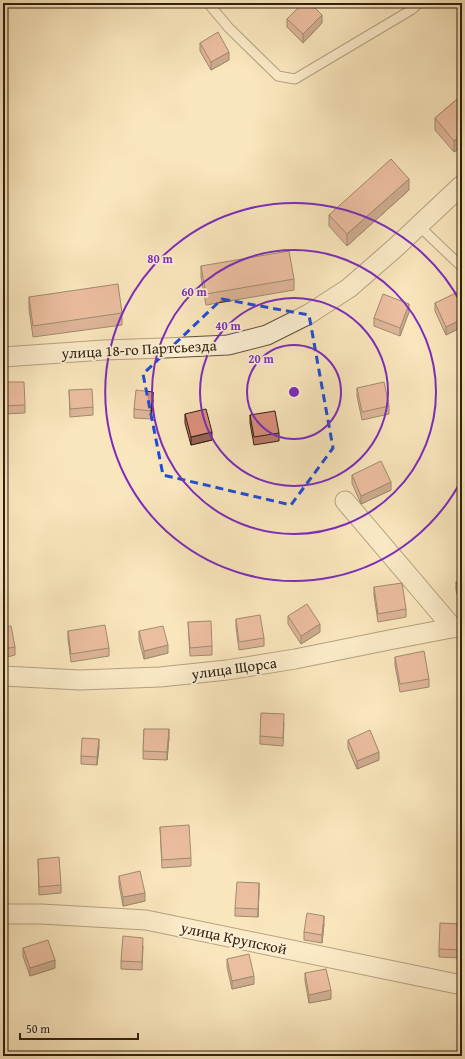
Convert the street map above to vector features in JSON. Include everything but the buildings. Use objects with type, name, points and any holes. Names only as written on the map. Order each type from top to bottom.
[{"type":"street","name":"улица 18-го Партсьезда","points":[[3,357],[104,350],[228,345],[266,335],[310,314],[349,288],[396,247],[462,185]]},
{"type":"street","points":[[345,501],[458,627]]},
{"type":"street","name":"улица Щорса","points":[[3,676],[80,680],[160,677],[227,670],[295,659],[458,627]]},
{"type":"street","name":"улица Крупской","points":[[3,914],[41,914],[146,920],[462,985]]},
{"type":"lane","points":[[208,3],[229,28],[278,76],[295,78],[420,3]]},
{"type":"lane","points":[[419,226],[462,267]]},
{"type":"highlighted area","points":[[222,299],[309,315],[333,448],[291,505],[163,475],[143,374]]}]
